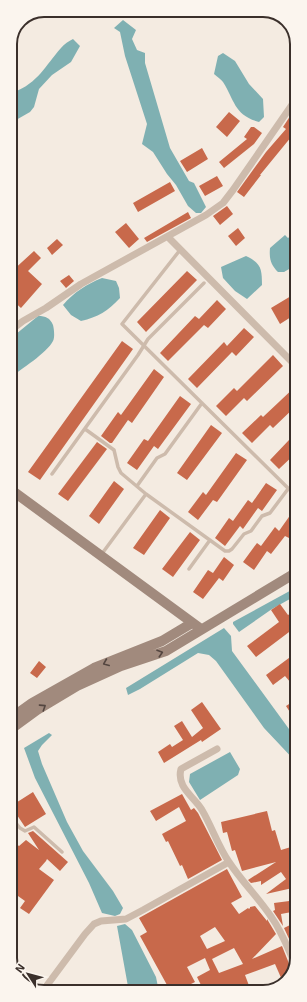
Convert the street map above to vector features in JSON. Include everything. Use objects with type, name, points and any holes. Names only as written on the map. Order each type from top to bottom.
[{"type":"main road","points":[[17,494],[201,629]]},
{"type":"main road","points":[[17,724],[77,686],[121,666],[166,651],[290,576]]},
{"type":"main road","points":[[17,713],[78,677],[113,660],[162,642],[192,623]]},
{"type":"street","points":[[17,326],[81,284],[168,237],[206,215],[223,203],[252,164],[290,108]]},
{"type":"street","points":[[168,237],[290,361]]},
{"type":"street","points":[[217,749],[181,769],[181,781],[184,789],[201,808],[229,862],[273,918],[290,954]]},
{"type":"street","points":[[47,985],[94,924],[101,921],[126,919],[229,862]]},
{"type":"lane","points":[[85,429],[114,450],[121,473],[146,494],[225,551],[232,549],[244,534],[251,531],[262,516],[270,513],[288,489],[122,324],[180,250]]},
{"type":"lane","points":[[52,474],[148,339],[204,283]]},
{"type":"lane","points":[[137,486],[157,458],[165,454],[202,403]]},
{"type":"lane","points":[[100,556],[146,494]]},
{"type":"lane","points":[[189,569],[210,540]]},
{"type":"lane","points":[[17,824],[25,831],[34,827],[62,852]]},
{"type":"water","points":[[123,20],[136,30],[132,39],[137,50],[145,53],[145,63],[170,148],[189,181],[194,183],[206,207],[201,213],[196,213],[188,206],[176,185],[153,152],[142,144],[147,124],[125,56],[120,32],[114,28]]},
{"type":"water","points":[[73,39],[80,46],[71,62],[52,75],[39,89],[34,107],[30,112],[17,119],[17,90],[35,79],[67,43]]},
{"type":"water","points":[[223,53],[235,61],[249,84],[263,99],[264,117],[259,122],[251,119],[240,111],[223,82],[214,74],[218,56]]},
{"type":"water","points":[[285,235],[288,238],[290,236],[290,268],[284,272],[278,272],[271,262],[270,248]]},
{"type":"water","points":[[246,256],[258,264],[262,279],[262,285],[247,299],[235,291],[223,278],[221,267]]},
{"type":"water","points":[[102,278],[116,281],[119,288],[120,298],[107,310],[93,318],[81,321],[71,315],[63,305],[81,289]]},
{"type":"water","points":[[38,316],[43,316],[49,319],[53,325],[54,333],[53,341],[50,346],[40,356],[17,373],[17,333]]},
{"type":"water","points":[[290,591],[290,599],[272,609],[239,632],[233,622]]},
{"type":"water","points":[[224,628],[231,636],[232,651],[290,730],[290,756],[264,728],[216,661],[209,655],[198,653],[128,695],[126,688]]},
{"type":"water","points":[[49,733],[52,735],[38,751],[42,764],[67,822],[83,851],[113,891],[123,908],[120,914],[115,916],[102,913],[89,883],[35,778],[24,748]]},
{"type":"water","points":[[230,752],[240,769],[238,775],[200,800],[189,782],[190,774]]},
{"type":"water","points":[[125,924],[132,930],[156,977],[158,985],[128,985],[117,926]]},
{"type":"building","points":[[229,112],[240,121],[227,137],[216,127]]},
{"type":"building","points":[[290,116],[290,138],[244,197],[237,192],[266,152],[286,129],[283,127]]},
{"type":"building","points":[[251,127],[254,127],[262,133],[254,144],[224,168],[219,162],[247,139],[244,137]]},
{"type":"building","points":[[202,148],[208,159],[187,172],[180,161]]},
{"type":"building","points":[[217,176],[223,186],[205,196],[199,186]]},
{"type":"building","points":[[170,182],[175,191],[138,212],[133,203]]},
{"type":"building","points":[[227,206],[233,214],[220,225],[213,216]]},
{"type":"building","points":[[188,212],[191,218],[147,242],[144,238]]},
{"type":"building","points":[[126,223],[139,239],[129,248],[115,232]]},
{"type":"building","points":[[238,228],[245,238],[236,246],[228,236]]},
{"type":"building","points":[[57,239],[63,245],[52,255],[47,248]]},
{"type":"building","points":[[34,251],[41,258],[28,271],[42,284],[21,308],[17,304],[17,267]]},
{"type":"building","points":[[187,271],[197,280],[146,332],[137,322]]},
{"type":"building","points":[[69,275],[74,281],[66,288],[60,281]]},
{"type":"building","points":[[290,297],[290,318],[280,324],[271,308]]},
{"type":"building","points":[[217,300],[226,309],[208,328],[204,325],[168,361],[160,353],[195,316],[199,319]]},
{"type":"building","points":[[244,328],[254,337],[236,356],[232,352],[197,388],[188,379],[224,342],[227,346]]},
{"type":"building","points":[[122,341],[133,349],[40,480],[28,472]]},
{"type":"building","points":[[273,355],[283,366],[247,401],[244,398],[226,416],[216,406],[234,388],[237,391]]},
{"type":"building","points":[[154,369],[164,377],[132,423],[128,420],[112,443],[110,443],[101,436],[118,412],[121,415]]},
{"type":"building","points":[[290,392],[290,412],[273,428],[270,425],[252,443],[242,433],[261,415],[263,417]]},
{"type":"building","points":[[180,396],[191,404],[158,449],[154,446],[137,470],[127,463],[144,439],[148,441]]},
{"type":"building","points":[[211,425],[222,433],[187,480],[177,473]]},
{"type":"building","points":[[289,440],[290,441],[290,459],[279,469],[270,460]]},
{"type":"building","points":[[97,442],[107,449],[68,501],[58,494]]},
{"type":"building","points":[[236,453],[247,460],[217,502],[213,500],[198,520],[188,512],[203,492],[206,495]]},
{"type":"building","points":[[114,481],[124,489],[99,524],[89,516]]},
{"type":"building","points":[[266,483],[277,490],[262,511],[258,508],[243,529],[240,526],[225,546],[215,538],[229,518],[233,521],[248,500],[252,503]]},
{"type":"building","points":[[160,510],[170,518],[144,555],[133,548]]},
{"type":"building","points":[[290,515],[289,538],[285,536],[271,554],[267,551],[254,570],[243,562],[257,543],[261,546],[275,527],[279,531]]},
{"type":"building","points":[[190,532],[200,540],[173,577],[162,569]]},
{"type":"building","points":[[224,557],[234,565],[223,581],[219,578],[203,599],[193,592],[208,570],[213,573]]},
{"type":"building","points":[[280,604],[288,615],[290,614],[290,631],[256,657],[247,646],[279,622],[271,610]]},
{"type":"building","points":[[290,657],[290,682],[285,676],[273,685],[266,675]]},
{"type":"building","points":[[39,661],[46,667],[37,678],[30,673]]},
{"type":"building","points":[[202,702],[221,729],[202,742],[201,740],[164,763],[158,752],[170,744],[172,747],[183,740],[174,726],[182,721],[192,737],[203,728],[191,710]]},
{"type":"building","points":[[290,703],[290,712],[286,706]]},
{"type":"building","points":[[33,792],[46,814],[25,827],[17,815],[17,802]]},
{"type":"building","points":[[182,794],[191,810],[194,808],[198,813],[222,860],[188,879],[182,865],[180,866],[168,841],[166,842],[162,834],[186,821],[179,807],[156,821],[150,811]]},
{"type":"building","points":[[267,811],[272,831],[275,830],[281,850],[290,847],[290,889],[266,894],[286,879],[281,872],[261,885],[261,881],[251,883],[248,880],[276,862],[242,871],[235,850],[232,851],[227,832],[223,833],[221,822]]},
{"type":"building","points":[[33,831],[68,862],[60,871],[47,859],[39,869],[54,880],[29,914],[20,908],[25,901],[17,895],[17,844],[19,846],[26,840],[39,850],[28,833]]},
{"type":"building","points":[[227,869],[242,897],[231,903],[239,914],[250,907],[255,906],[267,921],[267,919],[276,934],[252,959],[282,946],[289,966],[281,978],[275,964],[245,975],[249,985],[201,985],[197,977],[210,970],[205,958],[187,967],[195,982],[189,985],[167,985],[140,936],[147,932],[139,918]],"holes":[[[215,927],[225,941],[207,949],[200,936]],[[234,948],[243,964],[219,973],[212,959]]]},
{"type":"building","points":[[290,901],[290,912],[281,914],[283,926],[273,911],[275,910],[274,903]]},
{"type":"building","points":[[290,925],[290,941],[284,928]]}]
